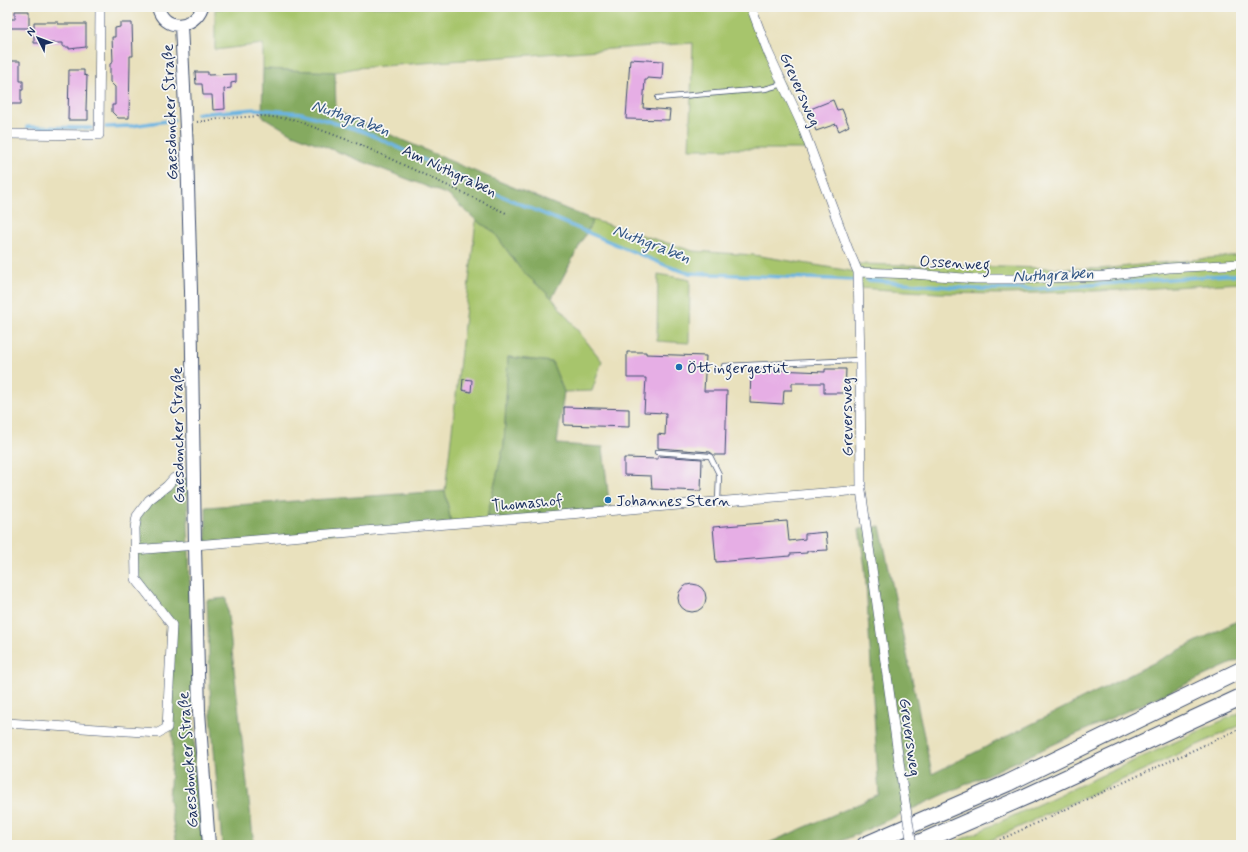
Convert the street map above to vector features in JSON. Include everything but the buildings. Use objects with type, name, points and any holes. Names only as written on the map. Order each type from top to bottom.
[{"type":"highway","points":[[865,845],[1008,783],[1241,670]]},
{"type":"highway","points":[[912,845],[1027,796],[1241,698]]},
{"type":"main road","name":"Gaesdoncker Straße","points":[[158,7],[162,16],[168,21],[181,25],[195,19],[202,7]]},
{"type":"main road","name":"Gaesdoncker Straße","points":[[181,25],[191,283],[199,712],[209,845]]},
{"type":"street","points":[[96,7],[105,7]]},
{"type":"street","points":[[7,134],[99,135],[100,7]]},
{"type":"street","name":"Greversweg","points":[[751,7],[768,52],[801,123],[858,272],[861,490],[912,845]]},
{"type":"street","name":"Ossenweg","points":[[858,272],[976,279],[1019,279],[1104,276],[1169,268],[1241,264]]},
{"type":"street","points":[[7,724],[158,733],[167,728],[172,625],[136,579],[135,528],[137,516],[149,500],[167,486],[174,478]]},
{"type":"street","name":"Thomashof","points":[[135,550],[861,490]]},
{"type":"lane","points":[[658,98],[765,89],[783,84]]},
{"type":"lane","points":[[724,366],[860,360]]},
{"type":"lane","points":[[657,452],[710,456],[719,474],[718,502]]},
{"type":"path","name":"Am Nuthgraben","points":[[195,123],[226,118],[262,116],[292,118],[361,145],[508,214]]},
{"type":"path","points":[[989,845],[1241,728]]},
{"type":"green space","points":[[245,7],[749,7],[811,149],[689,149],[693,43],[356,68],[335,72],[263,69],[263,44],[215,50],[215,9]]},
{"type":"green space","points":[[263,69],[335,72],[336,111],[462,166],[593,220],[552,298],[521,270],[494,232],[476,220],[448,195],[290,133],[262,116]]},
{"type":"green space","points":[[476,220],[494,232],[521,270],[552,298],[602,361],[592,391],[564,392],[552,362],[508,357],[504,445],[486,521],[451,523],[445,491]]},
{"type":"green space","points":[[593,220],[693,251],[754,255],[857,272],[855,264],[1100,269],[1241,255],[1241,283],[1122,290],[1006,294],[939,293],[858,288],[858,280],[688,273],[667,266],[587,232]]},
{"type":"green space","points":[[658,274],[690,280],[689,343],[657,341]]},
{"type":"green space","points":[[508,357],[552,362],[564,392],[557,444],[603,447],[610,511],[486,521],[504,445]]},
{"type":"green space","points":[[174,478],[187,478],[195,772],[204,845],[177,845],[169,799],[173,740],[172,731],[167,728],[172,625],[136,579],[137,516]]},
{"type":"green space","points":[[445,491],[451,523],[206,545],[206,507]]},
{"type":"green space","points":[[880,526],[932,774],[1241,619],[1241,659],[833,845],[764,845],[879,795],[865,568],[859,529]]},
{"type":"green space","points":[[226,598],[254,845],[222,845],[211,714],[207,600]]},
{"type":"green space","points":[[1241,712],[1241,725],[980,845],[949,845]]},
{"type":"waterway","name":"Nuthgraben","points":[[197,114],[255,109],[301,113],[365,132],[488,190]]},
{"type":"waterway","name":"Nuthgraben","points":[[106,127],[131,126],[174,120]]},
{"type":"waterway","name":"Nuthgraben","points":[[27,127],[92,128]]},
{"type":"waterway","name":"Nuthgraben","points":[[497,194],[667,266],[688,273],[854,280]]},
{"type":"waterway","name":"Nuthgraben","points":[[867,280],[975,289],[1036,289],[1241,275]]},
{"type":"place","name":"Öttingergestüt","points":[[679,367]]},
{"type":"place","name":"Johannes Stern","points":[[608,500]]}]
